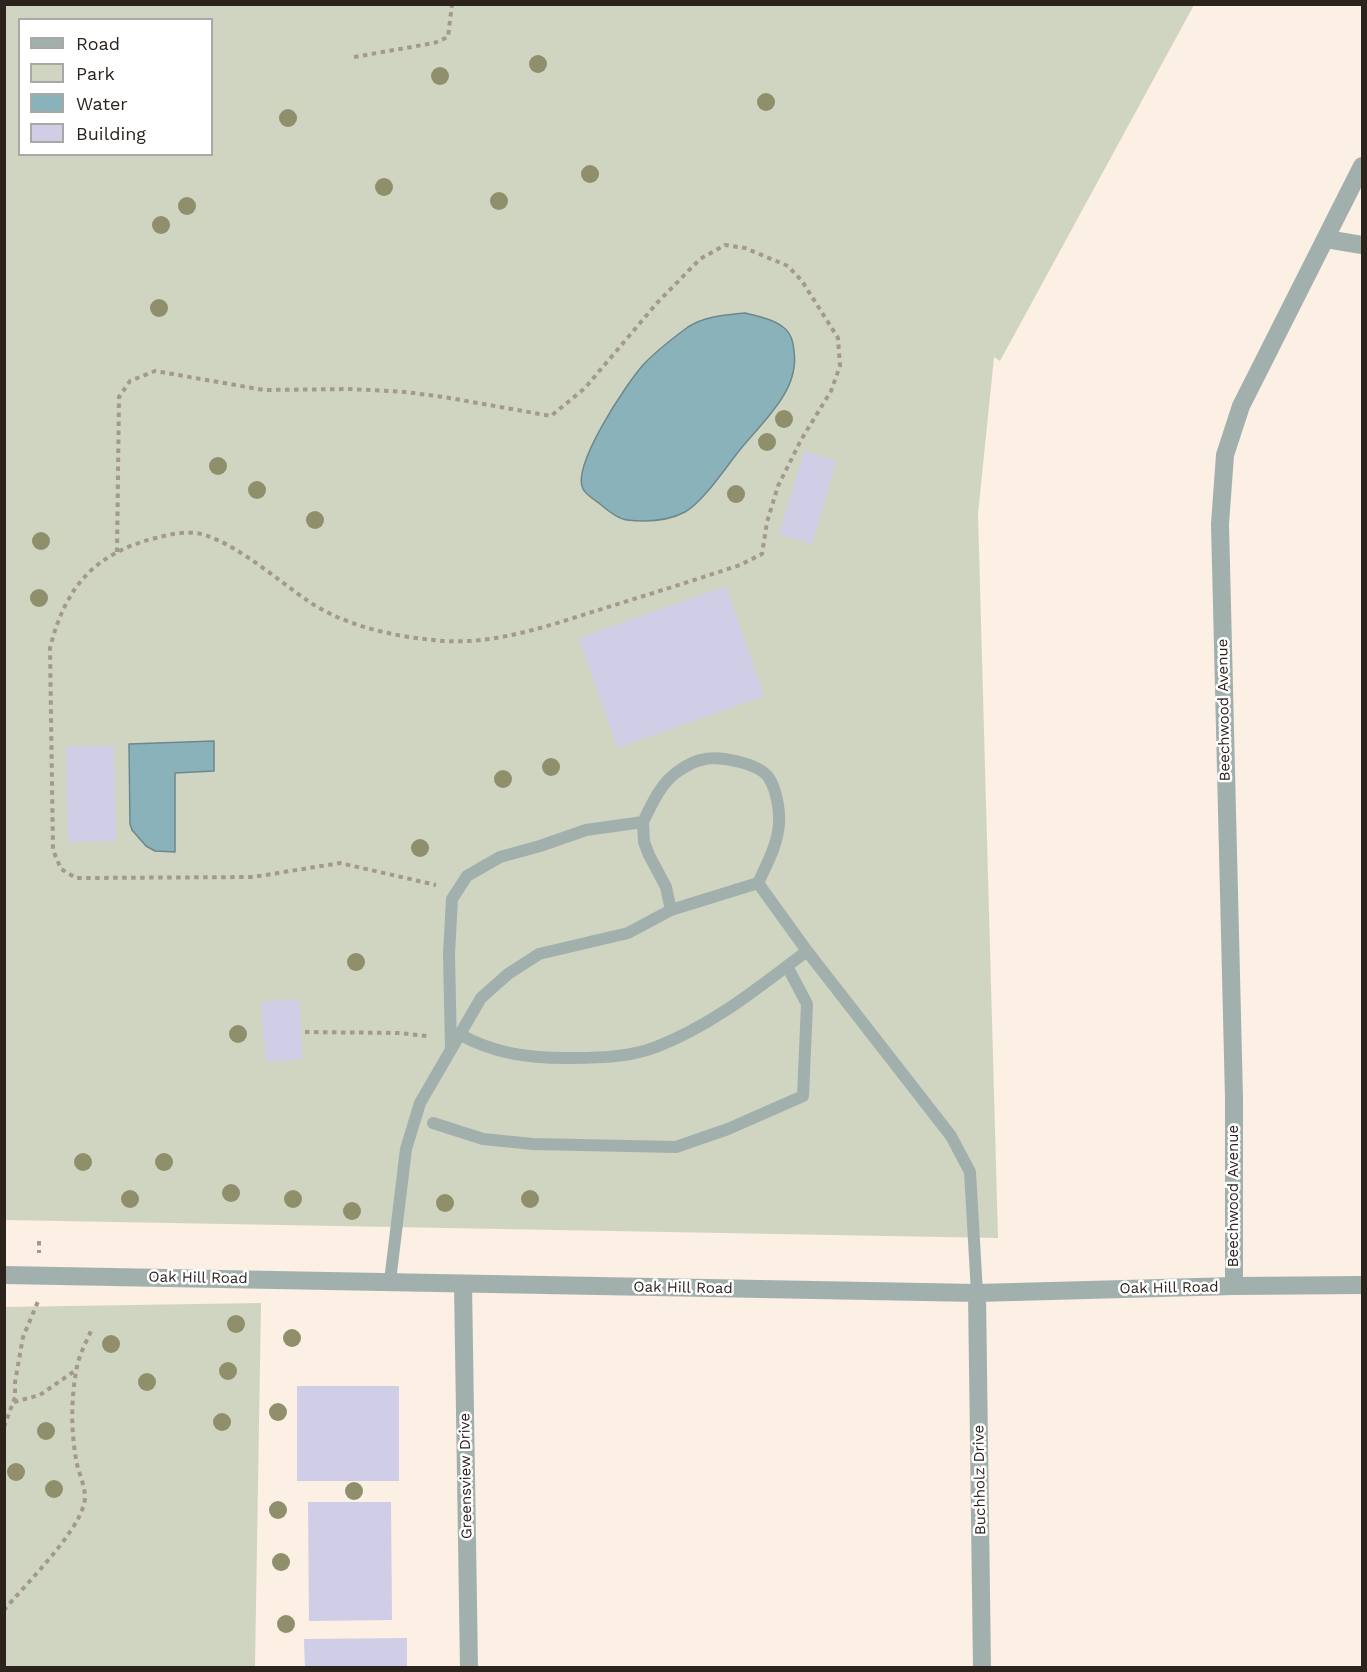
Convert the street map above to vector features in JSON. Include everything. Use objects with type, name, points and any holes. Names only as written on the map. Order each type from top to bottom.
[{"type":"street","name":"Beechwood Avenue","points":[[1234,1286],[1234,1098],[1220,524],[1225,455],[1241,406],[1362,166]]},
{"type":"street","points":[[1326,239],[1362,245]]},
{"type":"street","name":"Oak Hill Road","points":[[4,1275],[977,1293],[1234,1286],[1362,1286]]},
{"type":"street","name":"Greensview Drive","points":[[464,1284],[469,1668]]},
{"type":"street","name":"Buchholz Drive","points":[[977,1293],[982,1668]]},
{"type":"lane","points":[[390,1281],[406,1149],[420,1103],[481,998],[508,974],[539,954],[628,933],[671,910],[758,883],[773,853],[779,823],[777,799],[769,777],[753,766],[720,758],[700,760],[679,771],[664,785],[643,822],[644,842],[666,887],[671,910]]},
{"type":"lane","points":[[450,1049],[449,954],[452,899],[467,876],[500,856],[540,846],[586,830],[643,822]]},
{"type":"lane","points":[[758,883],[807,951],[951,1136],[970,1172],[977,1293]]},
{"type":"lane","points":[[459,1034],[481,1046],[510,1053],[551,1058],[605,1058],[655,1048],[717,1018],[807,951]]},
{"type":"lane","points":[[433,1123],[483,1139],[533,1144],[676,1147],[728,1129],[803,1096],[807,1004],[787,966]]},
{"type":"path","points":[[354,57],[434,43],[448,37],[452,4]]},
{"type":"path","points":[[117,552],[119,397],[130,381],[155,371],[264,390],[350,389],[415,393],[551,416],[585,388],[657,303],[700,260],[725,245],[745,248],[788,266],[802,281],[838,338],[840,366],[831,391],[801,440],[778,486],[767,522],[762,554],[724,570],[526,633],[464,641],[433,640],[367,628],[339,618],[309,602],[281,580],[204,534],[171,534],[144,540],[105,558],[86,573],[77,584],[56,625],[50,648],[53,850],[61,869],[76,878],[253,877],[340,863],[436,885]]},
{"type":"path","points":[[305,1032],[400,1033],[427,1036]]},
{"type":"path","points":[[4,1428],[14,1402],[23,1336],[39,1303],[39,1241]]},
{"type":"path","points":[[4,1610],[54,1552],[78,1519],[84,1502],[83,1485],[76,1461],[73,1429],[76,1370],[92,1329]]},
{"type":"path","points":[[14,1402],[40,1395],[76,1370]]},
{"type":"green space","points":[[5,5],[1194,5],[1000,361],[994,357],[978,514],[998,1238],[5,1220]]},
{"type":"green space","points":[[261,1303],[255,1667],[5,1667],[5,1307]]},
{"type":"water","points":[[745,313],[779,324],[786,329],[791,338],[794,366],[785,393],[707,493],[685,512],[649,521],[627,520],[613,514],[584,491],[581,478],[592,444],[625,389],[648,360],[688,327],[708,318]]},
{"type":"water","points":[[214,741],[214,771],[175,773],[175,852],[155,851],[146,846],[132,830],[130,824],[129,744]]},
{"type":"building","points":[[804,451],[836,461],[812,544],[779,534]]},
{"type":"building","points":[[726,586],[764,696],[617,748],[579,638]]},
{"type":"building","points":[[114,746],[116,841],[68,842],[66,747]]},
{"type":"building","points":[[299,999],[303,1059],[266,1062],[261,1002]]},
{"type":"building","points":[[297,1386],[399,1386],[399,1481],[297,1481]]},
{"type":"building","points":[[308,1502],[391,1502],[392,1620],[309,1621]]},
{"type":"building","points":[[407,1638],[407,1668],[305,1668],[304,1639]]}]
